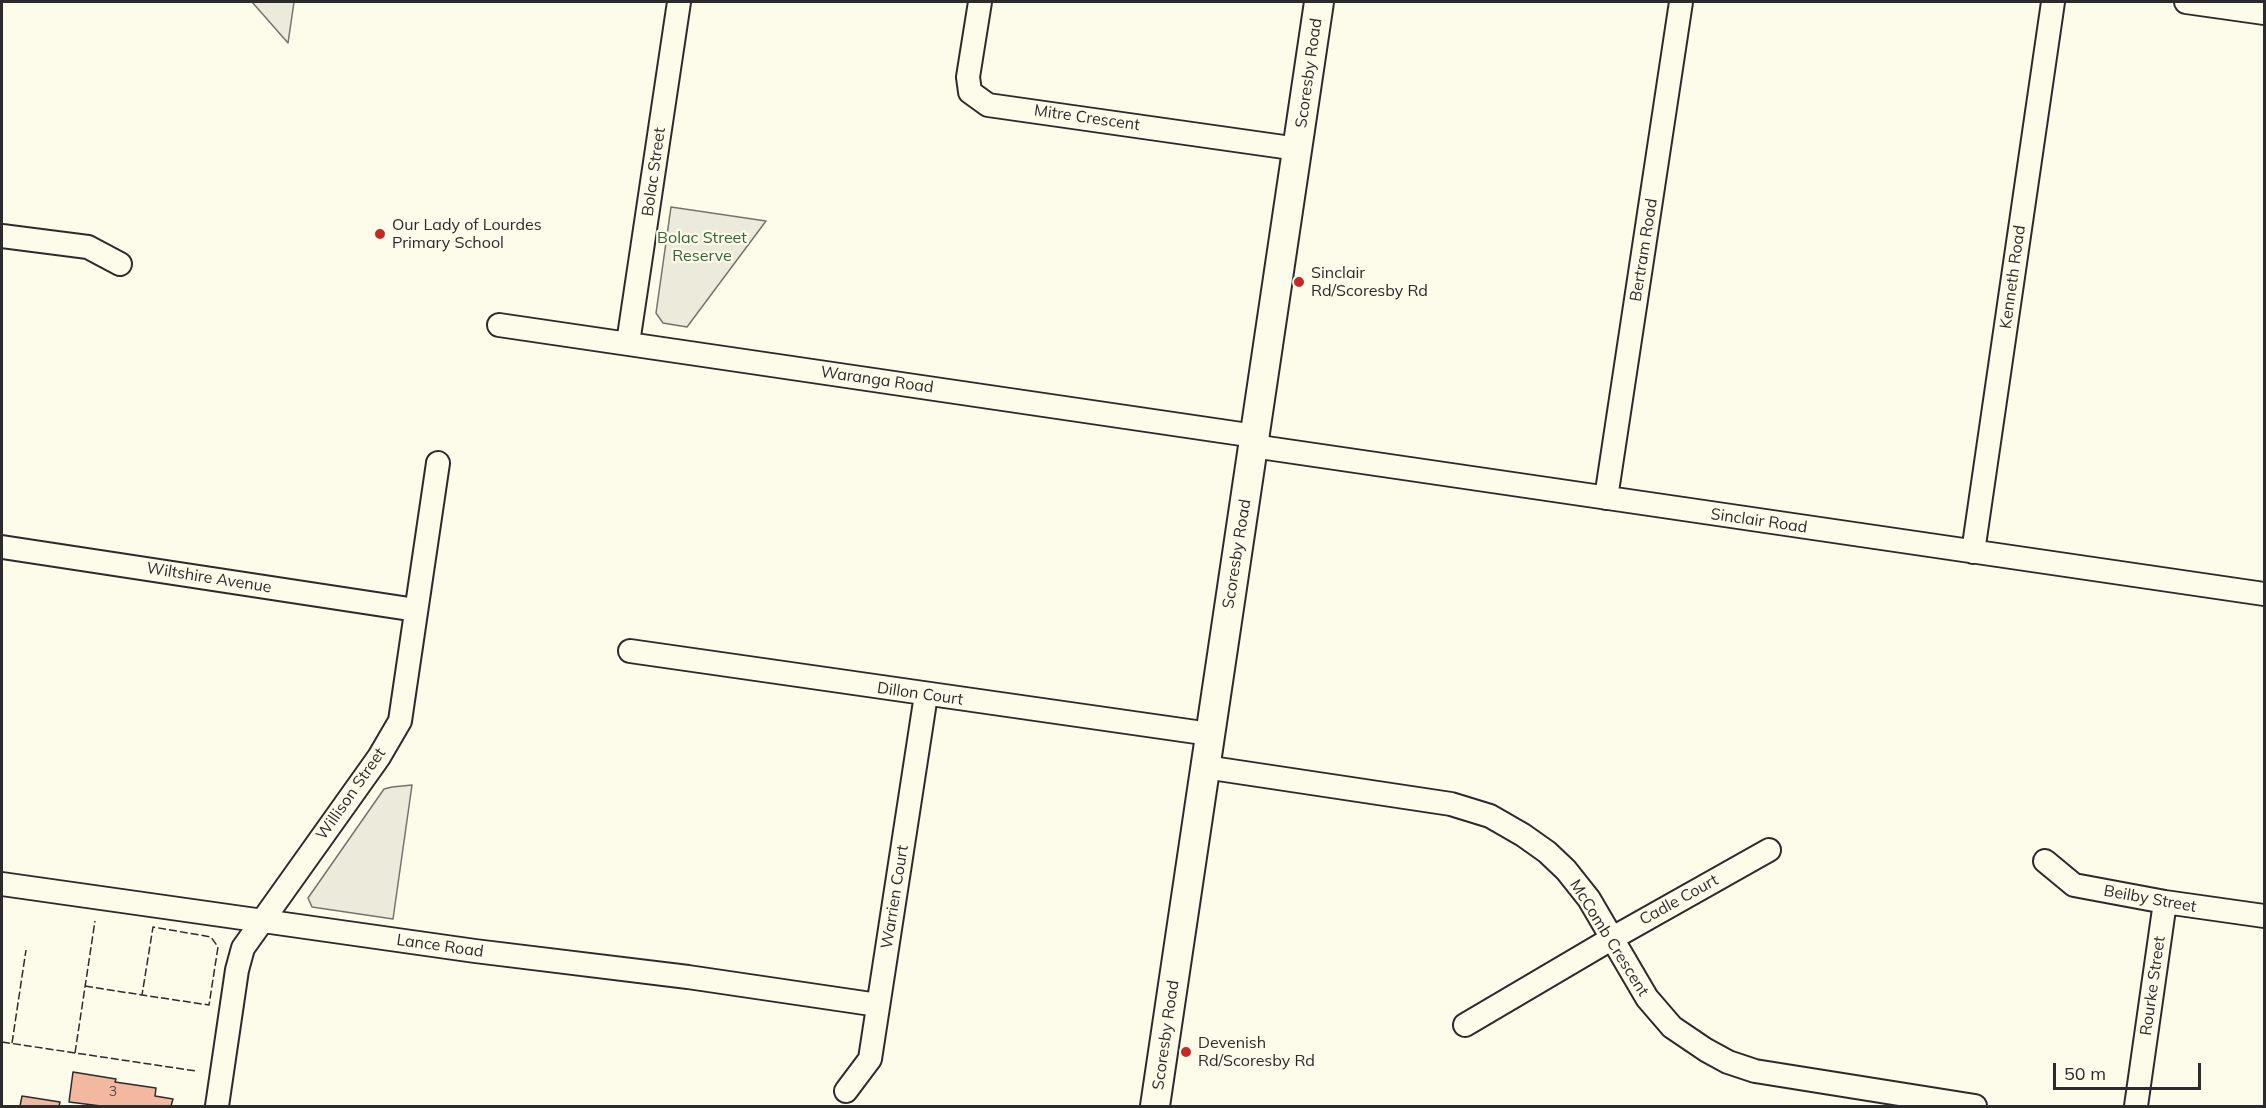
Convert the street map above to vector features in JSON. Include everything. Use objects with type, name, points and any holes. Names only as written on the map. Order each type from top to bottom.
[{"type":"main road","name":"Scoresby Road","points":[[1155,1107],[1319,2]]},
{"type":"street","name":"Bolac Street","points":[[628,343],[679,2]]},
{"type":"street","name":"Mitre Crescent","points":[[980,2],[968,77],[970,92],[988,105],[1298,149]]},
{"type":"street","name":"Bertram Road","points":[[1606,498],[1681,2]]},
{"type":"street","name":"Kenneth Road","points":[[1973,552],[2054,2]]},
{"type":"street","points":[[2186,2],[2265,13]]},
{"type":"street","points":[[2,236],[88,247],[120,264]]},
{"type":"street","name":"Waranga Road","points":[[499,325],[1254,441]]},
{"type":"street","name":"Sinclair Road","points":[[1254,441],[1606,498],[2265,594]]},
{"type":"street","name":"Willison Street","points":[[217,1107],[237,970],[243,948],[378,757],[400,721],[438,463]]},
{"type":"street","name":"Wiltshire Avenue","points":[[2,547],[416,610]]},
{"type":"street","name":"Dillon Court","points":[[630,651],[1210,734]]},
{"type":"street","name":"Warrien Court","points":[[846,1091],[870,1059],[926,695]]},
{"type":"street","name":"McComb Crescent","points":[[1205,766],[1451,804],[1490,816],[1523,834],[1548,852],[1566,870],[1589,899],[1647,998],[1672,1027],[1706,1050],[1728,1062],[1788,1078],[1975,1107]]},
{"type":"street","name":"Cadle Court","points":[[1466,1025],[1611,939],[1769,850]]},
{"type":"street","name":"Beilby Street","points":[[2045,861],[2074,885],[2165,902],[2265,916]]},
{"type":"street","name":"Lance Road","points":[[2,884],[878,1005]]},
{"type":"street","name":"Rourke Street","points":[[2136,1107],[2165,902]]},
{"type":"green space","points":[[252,2],[294,2],[288,43]]},
{"type":"green space","name":"Bolac Street Reserve","points":[[671,207],[766,221],[687,327],[663,323],[656,313]]},
{"type":"green space","points":[[412,785],[393,919],[312,907],[308,898],[384,789]]},
{"type":"building","points":[[73,1072],[116,1079],[115,1082],[156,1088],[155,1096],[173,1099],[171,1106],[101,1106],[69,1102]]},
{"type":"building","points":[[22,1096],[60,1102],[59,1106],[20,1106]]},
{"type":"fence","points":[[75,1053],[95,921]]},
{"type":"fence","points":[[85,986],[142,995],[209,1005],[218,947],[211,937],[153,927],[142,995]]},
{"type":"fence","points":[[12,1043],[26,950]]},
{"type":"fence","points":[[2,1042],[196,1071]]},
{"type":"place","name":"Our Lady of Lourdes Primary School","points":[[380,234]]},
{"type":"place","name":"Sinclair Rd/Scoresby Rd","points":[[1299,282]]},
{"type":"place","name":"Devenish Rd/Scoresby Rd","points":[[1186,1052]]}]
